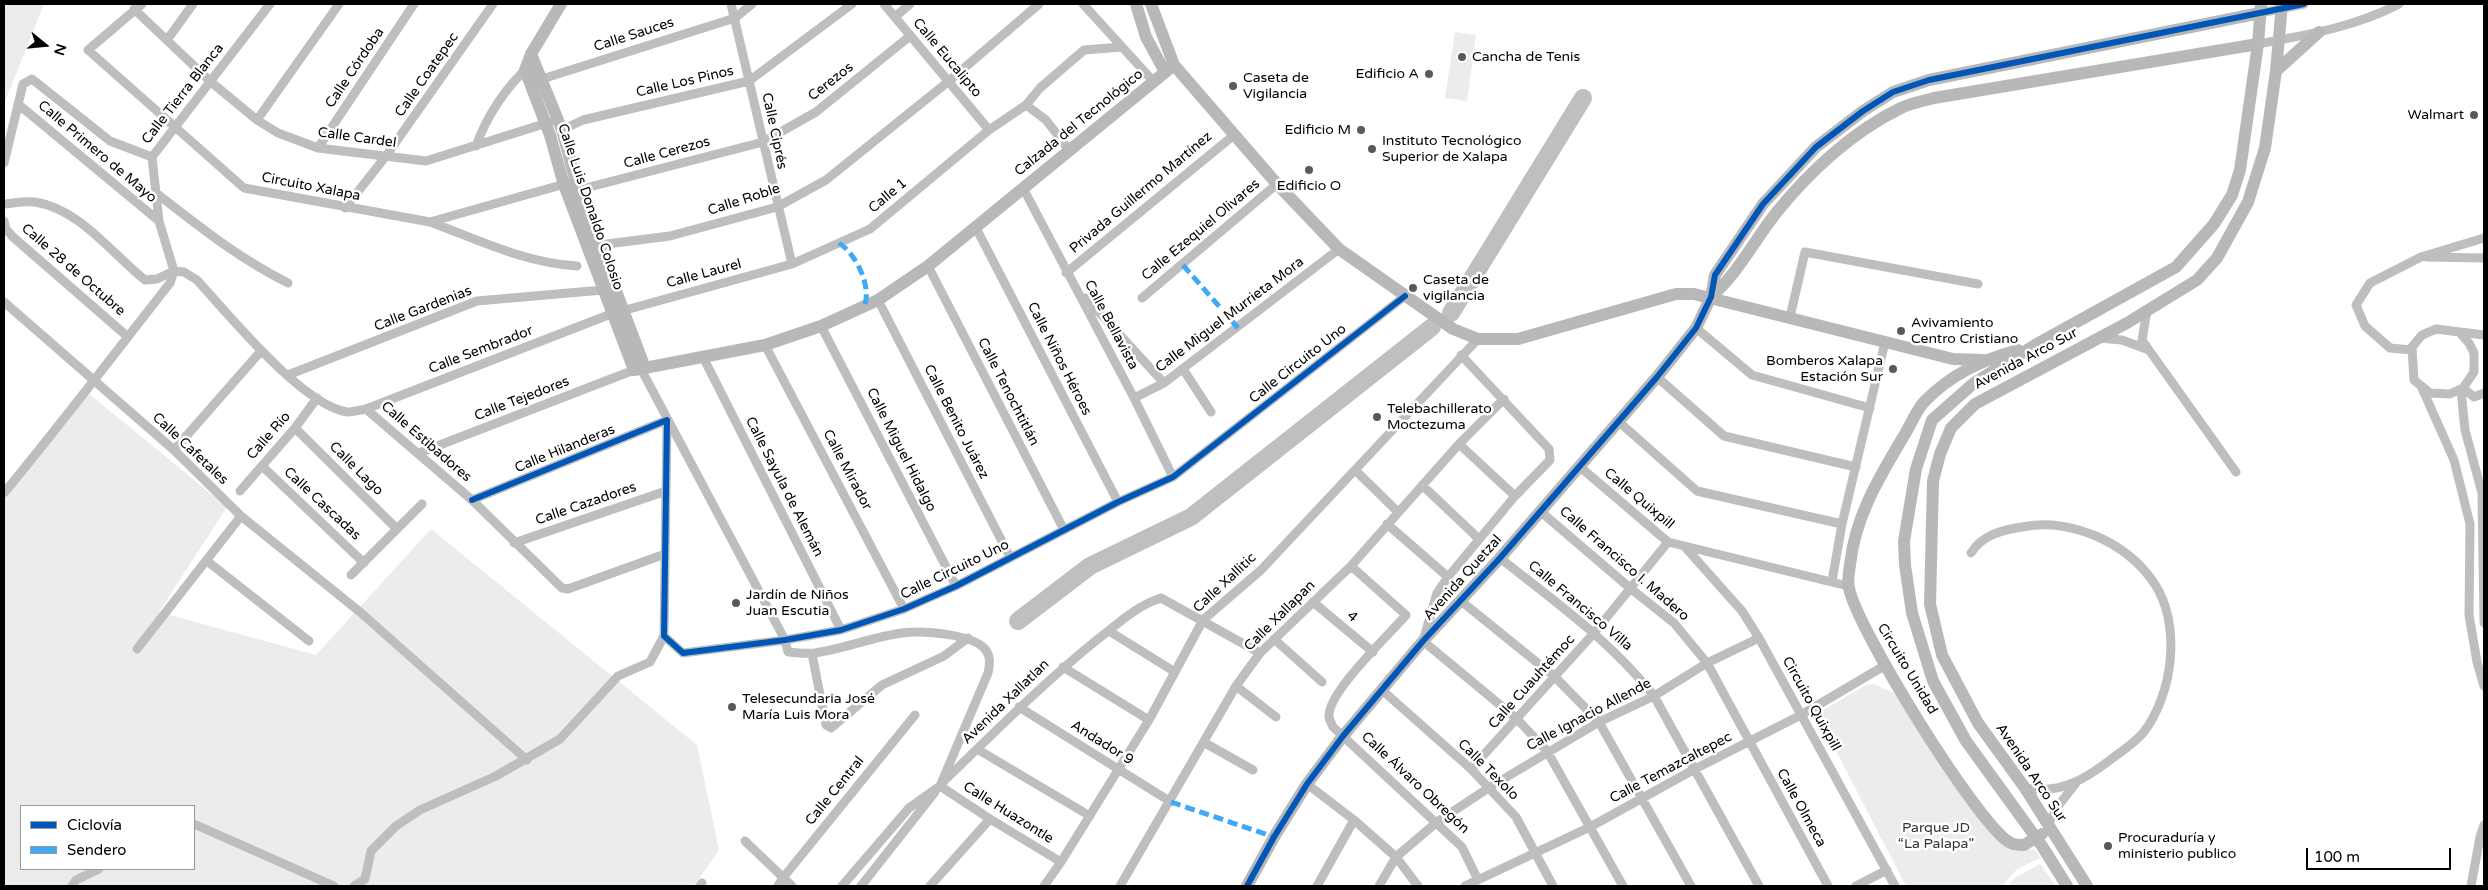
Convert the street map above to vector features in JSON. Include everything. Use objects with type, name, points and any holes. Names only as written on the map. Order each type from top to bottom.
[{"type":"street","points":[[134,9],[142,4]]},
{"type":"street","points":[[167,40],[193,4]]},
{"type":"street","name":"Calle Tierra Blanca","points":[[174,271],[159,221],[152,157],[174,126],[211,82],[270,4]]},
{"type":"street","points":[[257,120],[339,4]]},
{"type":"street","name":"Calle Córdoba","points":[[318,148],[414,4]]},
{"type":"street","name":"Calle Coatepec","points":[[345,208],[386,156],[493,4]]},
{"type":"street","points":[[476,146],[482,131],[508,90],[530,62],[561,4]]},
{"type":"street","name":"Calle Ciprés","points":[[731,4],[777,207],[792,264]]},
{"type":"street","points":[[735,18],[752,4]]},
{"type":"street","name":"Calle Los Pinos","points":[[555,124],[584,120],[749,81],[852,4]]},
{"type":"street","name":"Calle Eucalipto","points":[[884,4],[896,16],[910,36],[989,130]]},
{"type":"street","points":[[896,16],[910,4]]},
{"type":"street","name":"Calle Roble","points":[[599,245],[670,236],[777,207],[826,180],[949,81],[1039,4]]},
{"type":"street","points":[[1083,4],[1154,82]]},
{"type":"street","points":[[1136,4],[1146,37],[1169,69],[1234,135],[1277,184],[1340,249],[1453,329],[1478,338],[1518,339],[1676,294],[1711,297],[1953,359],[1984,360],[1983,370],[1974,383]]},
{"type":"street","points":[[1151,4],[1169,69]]},
{"type":"street","points":[[1711,297],[1715,275],[1763,204],[1816,146],[1862,111],[1893,92],[1929,80],[2261,8],[2304,4]]},
{"type":"street","points":[[1711,297],[1728,282],[1776,214],[1800,186],[1829,158],[1873,124],[1902,108],[1934,98],[2258,44],[2319,32],[2382,13],[2399,4]]},
{"type":"street","name":"Avenida Arco Sur","points":[[2087,886],[2025,788],[1978,723],[1942,655],[1930,604],[1933,481],[1940,454],[1951,428],[1974,404],[2147,310],[2196,280],[2217,258],[2237,224],[2256,179],[2265,148],[2276,71],[2281,7]]},
{"type":"street","name":"Avenida Arco Sur","points":[[2068,886],[2039,842],[1966,741],[1933,682],[1912,614],[1905,565],[1904,541],[1916,469],[1932,420],[1974,383],[2035,345],[2176,267],[2214,224],[2232,195],[2240,170],[2258,44],[2261,8]]},
{"type":"street","name":"Calle Cardel","points":[[134,9],[211,82],[257,120],[278,133],[318,148],[426,161],[555,124]]},
{"type":"street","name":"Circuito Xalapa","points":[[134,9],[88,50],[244,188],[345,208],[430,222],[572,185]]},
{"type":"street","name":"Calle Sauces","points":[[542,79],[735,18]]},
{"type":"street","points":[[2276,71],[2319,32]]},
{"type":"street","name":"Cerezos","points":[[763,142],[816,112],[910,36]]},
{"type":"street","name":"Calle 1","points":[[792,264],[870,229],[989,130],[1026,105],[1040,88],[1084,50],[1122,47]]},
{"type":"street","name":"Calle Luis Donaldo Colosio","points":[[530,62],[542,79],[603,290],[617,312]]},
{"type":"street","name":"Calle Luis Donaldo Colosio","points":[[530,62],[555,124],[572,185],[599,245],[617,312],[640,369],[785,640]]},
{"type":"street","name":"Calzada del Tecnológico","points":[[640,369],[765,345],[821,326],[878,300],[928,266],[976,228],[1023,188],[1066,146],[1169,69]]},
{"type":"street","points":[[4,163],[23,84],[32,79],[40,83],[110,141],[152,157]]},
{"type":"street","name":"Calle Primero de Mayo","points":[[18,104],[159,221]]},
{"type":"street","points":[[1026,105],[1046,120],[1066,146]]},
{"type":"street","name":"Privada Guillermo Martínez","points":[[1066,273],[1234,135]]},
{"type":"street","name":"Calle Cerezos","points":[[572,185],[763,142]]},
{"type":"street","name":"Calle Ezequiel Olivares","points":[[1142,298],[1277,184]]},
{"type":"street","name":"Calle Bellavista","points":[[1023,188],[1066,273],[1077,288],[1173,477]]},
{"type":"street","points":[[156,193],[243,259],[288,284]]},
{"type":"street","points":[[4,204],[34,202],[62,211],[86,228],[145,280],[157,279],[174,271],[184,272],[197,280],[261,351],[316,398]]},
{"type":"street","name":"Calle 28 de Octubre","points":[[4,221],[6,229],[13,237],[128,337]]},
{"type":"street","points":[[430,222],[527,259],[554,265],[577,266]]},
{"type":"street","name":"Calle Niños Héroes","points":[[976,228],[1118,502]]},
{"type":"street","points":[[2412,350],[2390,348],[2365,326],[2356,305],[2370,283],[2421,257],[2484,238]]},
{"type":"street","name":"Calle Miguel Murrieta Mora","points":[[1134,398],[1164,384],[1340,249]]},
{"type":"street","points":[[1790,317],[1805,252],[1978,284]]},
{"type":"street","points":[[2421,257],[2484,258]]},
{"type":"street","name":"Calle Laurel","points":[[617,312],[792,264]]},
{"type":"street","name":"Calle Tenochtitlán","points":[[928,266],[1064,530]]},
{"type":"street","points":[[4,493],[72,410],[93,380],[170,283],[174,271]]},
{"type":"street","points":[[1077,288],[1164,384]]},
{"type":"street","name":"Calle Gardenias","points":[[288,375],[477,301],[603,290]]},
{"type":"street","name":"Calle Circuito Uno","points":[[664,636],[683,653],[785,640],[840,630],[904,609],[956,586],[1118,502],[1173,477],[1405,296]]},
{"type":"street","name":"Avenida Quetzal","points":[[1247,886],[1307,784],[1343,736],[1423,641],[1500,558],[1657,377],[1696,328],[1711,297]]},
{"type":"street","name":"Calle Benito Juárez","points":[[878,300],[1010,557]]},
{"type":"street","name":"Calle Cafetales","points":[[4,302],[174,450],[241,516],[360,612],[527,760]]},
{"type":"street","points":[[2147,310],[2142,340],[2236,472]]},
{"type":"street","name":"Calle Sembrador","points":[[316,398],[348,412],[366,409],[617,312]]},
{"type":"street","name":"Calle Miguel Hidalgo","points":[[821,326],[956,586]]},
{"type":"street","points":[[1696,328],[1752,375],[1870,408]]},
{"type":"street","points":[[2461,334],[2470,343],[2474,353],[2474,372],[2462,389],[2450,394],[2430,393],[2414,380],[2412,350],[2422,335],[2436,329],[2449,329],[2461,334],[2484,336]]},
{"type":"street","name":"Calle Xallitic","points":[[1044,886],[1061,862],[1149,720],[1203,620],[1261,570],[1478,338]]},
{"type":"street","points":[[2097,338],[2122,340],[2149,350]]},
{"type":"street","points":[[1832,581],[1842,524],[1885,342]]},
{"type":"street","name":"Calle Mirador","points":[[765,345],[904,609]]},
{"type":"street","name":"Circuito Unidad","points":[[2035,345],[1984,360],[1960,372],[1923,403],[1880,476],[1860,519],[1852,552],[1848,586],[1852,602],[1884,666],[1967,793],[2001,835],[2009,842],[2019,845],[2039,842]]},
{"type":"street","points":[[174,450],[261,351]]},
{"type":"street","points":[[1461,356],[1504,398],[1540,438],[1549,449],[1550,460],[1515,496],[1448,578],[1438,593],[1423,641],[1517,719],[1547,751],[1623,886]]},
{"type":"street","name":"Calle Sayula de Alemán","points":[[703,357],[840,630]]},
{"type":"street","name":"Calle Tejedores","points":[[419,453],[640,369]]},
{"type":"street","points":[[1183,369],[1211,412]]},
{"type":"street","points":[[1657,377],[1724,436],[1856,467]]},
{"type":"street","points":[[2421,386],[2454,460],[2470,524],[2469,615],[2477,662],[2484,686]]},
{"type":"street","points":[[2462,389],[2474,397],[2484,393]]},
{"type":"street","points":[[2462,389],[2465,430],[2482,493],[2484,623]]},
{"type":"street","name":"Calle Río","points":[[240,491],[296,428],[316,398]]},
{"type":"street","name":"Calle Xallapan","points":[[1123,885],[1236,686],[1260,653],[1351,566],[1459,444],[1504,398]]},
{"type":"street","name":"Calle Estibadores","points":[[366,409],[472,500],[562,588],[568,588],[665,554]]},
{"type":"street","points":[[354,886],[365,879],[371,851],[396,826],[420,810],[527,760],[560,739],[618,676],[650,662],[664,636],[668,420]]},
{"type":"street","name":"Calle Hilanderas","points":[[472,500],[668,420]]},
{"type":"street","points":[[1618,421],[1697,491],[1842,524]]},
{"type":"street","name":"Calle Lago","points":[[296,428],[397,529]]},
{"type":"street","points":[[1459,444],[1515,496]]},
{"type":"street","name":"Calle Cascadas","points":[[262,466],[364,562]]},
{"type":"street","name":"Calle Quixpill","points":[[1579,466],[1668,542],[1848,586]]},
{"type":"street","points":[[1355,470],[1398,512]]},
{"type":"street","points":[[1422,485],[1479,539]]},
{"type":"street","name":"Calle Cazadores","points":[[514,543],[666,490]]},
{"type":"street","points":[[351,575],[422,504]]},
{"type":"street","name":"Calle Francisco I. Madero","points":[[1540,511],[1630,588],[1674,622],[1707,663],[1750,742]]},
{"type":"street","points":[[137,650],[241,516]]},
{"type":"street","points":[[1387,524],[1448,578]]},
{"type":"street","points":[[1971,553],[1976,545],[2002,530],[2040,524],[2073,527],[2110,542],[2137,562],[2155,584],[2163,604],[2172,655],[2166,685],[2158,708],[2143,732],[2129,747],[2076,783],[2058,806],[2052,829],[2044,832],[2039,842]]},
{"type":"street","points":[[2470,533],[2483,532]]},
{"type":"street","name":"Calle Cuauhtémoc","points":[[1470,769],[1594,633],[1668,542]]},
{"type":"street","name":"Circuito Quixpill","points":[[1685,547],[1742,611],[1759,638],[1895,886]]},
{"type":"street","name":"Calle Francisco Villa","points":[[1500,558],[1594,633],[1634,670],[1654,696],[1759,886]]},
{"type":"street","points":[[207,561],[309,641]]},
{"type":"street","points":[[1351,566],[1406,615],[1373,652]]},
{"type":"street","name":"Avenida Xallatlan","points":[[861,886],[924,810],[940,786],[1019,707],[1064,667],[1142,604],[1161,598],[1260,653]]},
{"type":"street","points":[[1461,601],[1555,677],[1599,722],[1691,886]]},
{"type":"street","name":"4","points":[[1313,602],[1373,652]]},
{"type":"street","points":[[1109,631],[1175,672]]},
{"type":"street","points":[[785,640],[788,652],[812,654],[846,648],[902,632],[968,638],[985,648],[990,660],[988,673],[940,786],[909,808],[842,886]]},
{"type":"street","points":[[812,654],[826,725],[831,728],[882,685],[944,656],[968,638]]},
{"type":"street","name":"Calle Ignacio Allende","points":[[1437,822],[1547,751],[1599,722],[1654,696],[1707,663],[1759,638]]},
{"type":"street","points":[[1274,639],[1322,682]]},
{"type":"street","name":"Calle Álvaro Obregón","points":[[1373,652],[1346,680],[1332,702],[1328,717],[1333,727],[1462,847],[1478,880]]},
{"type":"street","name":"Calle Temazcaltepec","points":[[1465,886],[1590,827],[1694,770],[1802,715],[1884,666]]},
{"type":"street","points":[[1064,667],[1149,720]]},
{"type":"street","points":[[1236,686],[1276,717]]},
{"type":"street","name":"Calle Texolo","points":[[1382,690],[1490,787],[1516,817],[1553,886]]},
{"type":"street","name":"Andador 9","points":[[1019,707],[1171,802]]},
{"type":"street","name":"Calle Central","points":[[780,882],[915,715]]},
{"type":"street","name":"Calle Olmeca","points":[[1750,742],[1828,886]]},
{"type":"street","points":[[1205,743],[1253,770]]},
{"type":"street","points":[[977,749],[1090,816]]},
{"type":"street","points":[[2025,788],[2049,789],[2076,783]]},
{"type":"street","points":[[1307,784],[1354,820],[1396,857],[1418,886]]},
{"type":"street","name":"Calle Huazontle","points":[[940,786],[1061,862]]},
{"type":"street","points":[[930,886],[990,819]]},
{"type":"street","points":[[1317,886],[1354,820]]},
{"type":"street","points":[[1379,886],[1396,857],[1437,822]]},
{"type":"street","points":[[195,824],[334,886]]},
{"type":"street","points":[[2471,886],[2480,837],[2484,826]]},
{"type":"street","points":[[745,841],[780,882],[792,886]]},
{"type":"street","points":[[72,886],[76,880],[97,870]]},
{"type":"street","points":[[1856,886],[1886,870]]},
{"type":"green space","points":[[4,4],[44,4],[4,104]]},
{"type":"green space","name":"Cancha de Tenis","points":[[1455,32],[1476,35],[1467,101],[1445,98]]},
{"type":"green space","points":[[82,388],[227,507],[159,612],[316,655],[431,529],[697,745],[719,850],[694,886],[4,886],[4,489]]},
{"type":"green space","name":"Parque JD “La Palapa\"","points":[[1874,684],[1894,693],[1959,783],[2018,848],[2036,850],[2040,858],[2017,869],[2002,886],[1906,886],[1817,714],[1866,685]]},
{"type":"green space","points":[[2040,864],[2056,886],[2009,886],[2013,879]]},
{"type":"waterway","points":[[1451,313],[1583,98]]},
{"type":"waterway","points":[[1018,621],[1090,566],[1191,517],[1432,327]]},
{"type":"marked path","points":[[839,243],[851,255],[861,270],[866,288],[865,304]]},
{"type":"marked path","points":[[1183,265],[1238,328]]},
{"type":"marked path","points":[[1171,802],[1274,837]]},
{"type":"cycle path","points":[[1247,886],[1274,837],[1307,784],[1343,736],[1423,641],[1500,558],[1657,377],[1696,328],[1711,297],[1715,275],[1763,204],[1816,147],[1863,111],[1893,92],[1929,80],[2304,4]]},
{"type":"cycle path","points":[[472,500],[667,420],[664,636],[683,653],[785,640],[841,630],[904,609],[956,586],[1118,502],[1173,477],[1405,296]]},
{"type":"place","name":"Cancha de Tenis","points":[[1462,57]]},
{"type":"place","name":"Edificio A","points":[[1429,74]]},
{"type":"place","name":"Caseta de Vigilancia","points":[[1233,86]]},
{"type":"place","name":"Walmart","points":[[2474,115]]},
{"type":"place","name":"Edificio M","points":[[1361,130]]},
{"type":"place","name":"Instituto Tecnológico Superior de Xalapa","points":[[1372,149]]},
{"type":"place","name":"Edificio O","points":[[1309,170]]},
{"type":"place","name":"Caseta de vigilancia","points":[[1413,288]]},
{"type":"place","name":"Avivamiento Centro Cristiano","points":[[1901,331]]},
{"type":"place","name":"Bomberos Xalapa Estación Sur","points":[[1893,369]]},
{"type":"place","name":"Telebachillerato Moctezuma","points":[[1377,417]]},
{"type":"place","name":"Jardín de Niños Juan Escutia","points":[[736,603]]},
{"type":"place","name":"Telesecundaria José María Luis Mora","points":[[732,707]]},
{"type":"place","name":"Procuraduría y ministerio publico","points":[[2108,846]]}]
